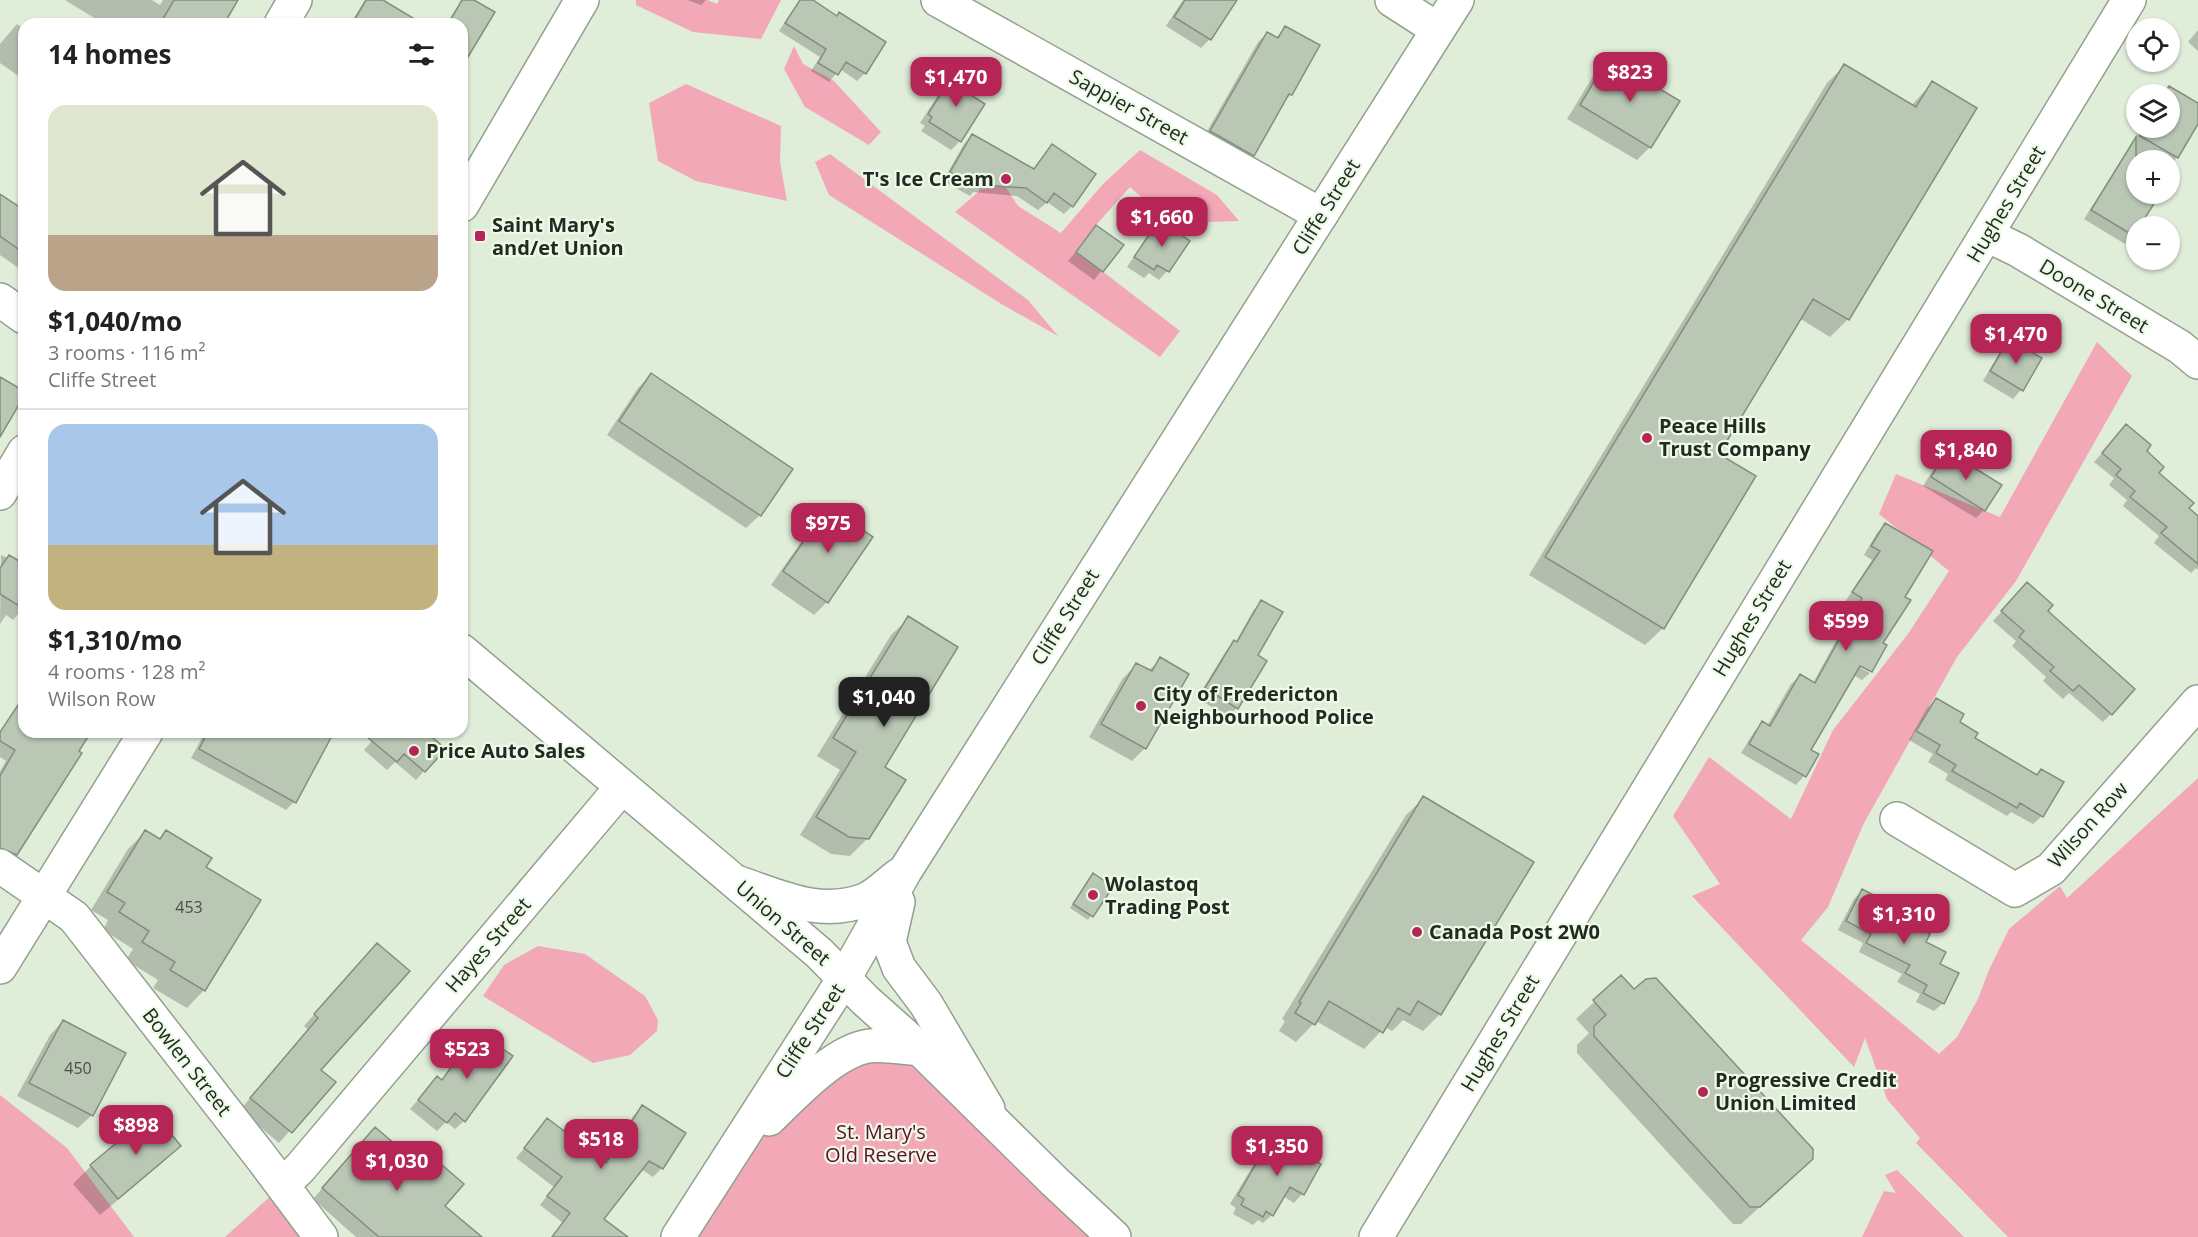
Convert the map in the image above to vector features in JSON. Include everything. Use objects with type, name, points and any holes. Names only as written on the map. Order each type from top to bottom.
[{"type":"street","points":[[284,18],[295,0]]},
{"type":"street","points":[[468,194],[582,0]]},
{"type":"street","name":"Sappier Street","points":[[938,0],[1321,215]]},
{"type":"street","points":[[1392,0],[1437,29]]},
{"type":"street","name":"Cliffe Street","points":[[678,1237],[823,1013],[905,870],[1457,0]]},
{"type":"street","name":"Hughes Street","points":[[1376,1237],[2129,0]]},
{"type":"street","name":"Doone Street","points":[[1988,235],[2018,250],[2180,347],[2198,362]]},
{"type":"street","points":[[0,300],[18,313]]},
{"type":"street","points":[[0,493],[18,462]]},
{"type":"street","name":"Union Street","points":[[468,656],[739,883],[845,977],[866,1001],[920,1049],[1054,1182],[1114,1237]]},
{"type":"street","name":"Wilson Row","points":[[1897,819],[2015,890],[2051,868],[2198,702]]},
{"type":"street","points":[[0,967],[142,738]]},
{"type":"street","name":"Hayes Street","points":[[283,1185],[301,1167],[622,787]]},
{"type":"street","name":"Bowlen Street","points":[[0,866],[74,917],[321,1237]]},
{"type":"street","points":[[739,883],[808,906],[838,907],[867,899],[905,870]]},
{"type":"street","points":[[905,870],[889,942],[899,968],[926,1004],[995,1122]]},
{"type":"street","points":[[727,1160],[816,1074],[852,1051],[870,1046],[920,1049]]},
{"type":"green space","points":[[636,0],[707,0],[717,4],[719,0],[781,0],[761,39],[693,32],[636,5]]},
{"type":"green space","points":[[794,46],[803,64],[834,81],[881,132],[869,145],[805,107],[784,69]]},
{"type":"green space","points":[[686,84],[781,126],[780,162],[787,201],[696,181],[658,161],[649,103]]},
{"type":"green space","points":[[1140,150],[1217,195],[1239,221],[1171,223],[1130,187],[1076,251],[1180,331],[1160,357],[955,212],[996,172],[1018,206],[1061,233],[1103,184]]},
{"type":"green space","points":[[830,154],[1028,300],[1058,336],[1003,305],[829,195],[815,162]]},
{"type":"green space","points":[[2097,342],[2132,376],[2016,581],[1957,657],[1864,823],[1828,907],[1801,940],[1939,1054],[1957,1037],[1978,999],[2009,929],[2060,886],[2067,898],[2198,778],[2198,1237],[2008,1237],[1916,1143],[1920,1138],[1887,1099],[1865,1038],[1854,1067],[1692,896],[1720,884],[1673,816],[1709,757],[1791,819],[1833,730],[1908,634],[1949,571],[1879,514],[1896,474],[2000,517]]},
{"type":"green space","points":[[538,946],[585,954],[645,996],[658,1020],[657,1031],[630,1055],[593,1063],[483,996],[504,965]]},
{"type":"green space","name":"St. Mary's Old Reserve","points":[[920,1049],[1114,1237],[678,1237],[727,1160],[816,1074]]},
{"type":"green space","points":[[0,1095],[67,1148],[134,1237],[0,1237]]},
{"type":"green space","points":[[1897,1170],[1964,1237],[1862,1237],[1884,1191],[1896,1193],[1885,1175]]},
{"type":"green space","points":[[283,1185],[321,1237],[225,1237]]},
{"type":"building","points":[[174,0],[238,0],[228,18],[164,18]]},
{"type":"building","points":[[366,0],[383,0],[413,18],[356,18]]},
{"type":"building","points":[[462,0],[474,0],[495,12],[468,57],[468,18],[452,18]]},
{"type":"building","points":[[800,0],[813,0],[837,16],[839,12],[886,42],[866,74],[846,62],[838,75],[818,63],[826,49],[785,23]]},
{"type":"building","points":[[1185,0],[1237,0],[1211,40],[1174,17]]},
{"type":"building","points":[[1285,26],[1320,45],[1254,156],[1210,131],[1267,32],[1278,38]]},
{"type":"building","points":[[1608,58],[1680,101],[1651,148],[1580,105]]},
{"type":"building","points":[[1844,64],[1916,107],[1932,81],[1977,108],[1849,320],[1813,299],[1719,454],[1756,476],[1664,629],[1545,557]]},
{"type":"building","points":[[957,74],[976,86],[971,95],[985,104],[961,142],[929,122],[932,117],[928,114],[949,81],[952,82]]},
{"type":"building","points":[[2180,92],[2198,103],[2198,124],[2180,155],[2180,150],[2164,150],[2143,138],[2180,138]]},
{"type":"building","points":[[972,134],[1034,169],[1052,144],[1096,174],[1073,207],[1054,193],[1047,203],[1026,188],[981,185],[979,188],[950,172]]},
{"type":"building","points":[[2135,138],[2136,138],[2136,150],[2128,150]]},
{"type":"building","points":[[2126,153],[2126,204],[2154,204],[2146,216],[2126,216],[2126,231],[2091,210]]},
{"type":"building","points":[[0,194],[18,206],[18,249],[0,236]]},
{"type":"building","points":[[1159,220],[1190,241],[1169,272],[1157,265],[1154,270],[1134,257]]},
{"type":"building","points":[[1096,225],[1124,245],[1103,272],[1076,252]]},
{"type":"building","points":[[2009,339],[2042,358],[2023,391],[1990,371]]},
{"type":"building","points":[[651,373],[793,469],[761,516],[619,421]]},
{"type":"building","points":[[0,377],[18,388],[18,406],[0,437]]},
{"type":"building","points":[[2126,424],[2151,445],[2147,451],[2164,467],[2159,473],[2194,503],[2189,508],[2198,516],[2198,564],[2161,533],[2167,527],[2130,497],[2135,491],[2116,475],[2121,469],[2102,453]]},
{"type":"building","points":[[1947,451],[2002,485],[1985,511],[1931,477]]},
{"type":"building","points":[[828,506],[873,537],[828,603],[783,571]]},
{"type":"building","points":[[1885,523],[1933,551],[1905,597],[1911,600],[1883,643],[1887,645],[1872,672],[1860,666],[1811,750],[1819,754],[1806,777],[1749,744],[1762,721],[1770,726],[1800,674],[1815,683],[1862,598],[1852,592],[1880,551],[1871,546]]},
{"type":"building","points":[[9,555],[18,560],[18,605],[0,594],[0,568]]},
{"type":"building","points":[[2027,582],[2053,605],[2048,611],[2135,689],[2112,715],[2079,685],[2073,691],[2050,671],[2054,667],[2019,637],[2024,631],[2001,611]]},
{"type":"building","points":[[1261,600],[1283,612],[1258,655],[1267,661],[1238,709],[1205,688],[1234,640],[1237,642]]},
{"type":"building","points":[[908,616],[958,647],[885,767],[906,780],[869,839],[849,837],[816,817],[856,752],[833,738]]},
{"type":"building","name":"City of Fredericton Neighbourhood Police","points":[[1160,657],[1189,674],[1146,749],[1101,724],[1136,663],[1152,671]]},
{"type":"building","points":[[1936,698],[1964,714],[1960,722],[1978,733],[1975,738],[2037,775],[2041,769],[2064,782],[2043,817],[2020,803],[2017,808],[1952,771],[1956,765],[1936,753],[1940,745],[1916,731]]},
{"type":"building","points":[[18,705],[18,738],[87,738],[79,751],[82,753],[17,855],[0,848],[0,776],[15,750],[0,741],[0,732]]},
{"type":"building","points":[[205,738],[331,738],[296,803],[199,749]]},
{"type":"building","name":"Price Auto Sales","points":[[368,738],[433,738],[446,749],[425,772],[404,754],[397,762]]},
{"type":"building","name":"Canada Post 2W0","points":[[1423,796],[1534,862],[1441,1015],[1418,1001],[1410,1015],[1398,1008],[1383,1033],[1329,1001],[1315,1025],[1295,1013],[1301,1003],[1299,1002]]},
{"type":"building","points":[[145,830],[160,839],[166,830],[212,858],[206,867],[261,900],[205,991],[170,970],[175,962],[142,942],[149,931],[119,912],[125,903],[107,892]]},
{"type":"building","name":"Wolastoq Trading Post","points":[[1093,873],[1113,887],[1093,917],[1073,904]]},
{"type":"building","points":[[1862,889],[1891,904],[1887,912],[1930,934],[1926,942],[1946,952],[1940,964],[1959,973],[1944,1004],[1923,993],[1927,985],[1905,973],[1910,965],[1866,943],[1871,934],[1846,921]]},
{"type":"building","points":[[377,943],[410,971],[321,1070],[336,1082],[292,1133],[250,1098],[318,1018],[314,1014]]},
{"type":"building","name":"Progressive Credit Union Limited","points":[[1621,975],[1634,989],[1646,979],[1656,978],[1813,1149],[1813,1159],[1760,1207],[1750,1207],[1594,1036],[1594,1026],[1606,1015],[1593,1000]]},
{"type":"building","points":[[63,1020],[126,1053],[93,1116],[29,1083]]},
{"type":"building","points":[[477,1031],[513,1056],[465,1122],[455,1113],[447,1123],[418,1100],[437,1076],[442,1080]]},
{"type":"building","points":[[642,1105],[686,1133],[663,1169],[649,1161],[604,1219],[628,1237],[552,1237],[570,1213],[547,1196],[562,1177],[524,1148],[547,1118],[606,1163]]},
{"type":"building","points":[[153,1112],[181,1146],[118,1199],[90,1165]]},
{"type":"building","points":[[375,1127],[424,1169],[434,1158],[464,1184],[445,1206],[482,1237],[379,1237],[322,1188]]},
{"type":"building","points":[[1272,1136],[1321,1164],[1304,1195],[1290,1187],[1273,1216],[1266,1211],[1263,1217],[1241,1205],[1244,1199],[1238,1195]]},
{"type":"place","name":"T's Ice Cream","points":[[1006,179]]},
{"type":"place","name":"Saint Mary's and/et Union","points":[[480,236]]},
{"type":"place","name":"Peace Hills Trust Company","points":[[1647,438]]},
{"type":"place","name":"City of Fredericton Neighbourhood Police","points":[[1141,706]]},
{"type":"place","name":"Price Auto Sales","points":[[414,751]]},
{"type":"place","name":"Wolastoq Trading Post","points":[[1093,895]]},
{"type":"place","name":"Canada Post 2W0","points":[[1417,932]]},
{"type":"place","name":"Progressive Credit Union Limited","points":[[1703,1092]]}]
